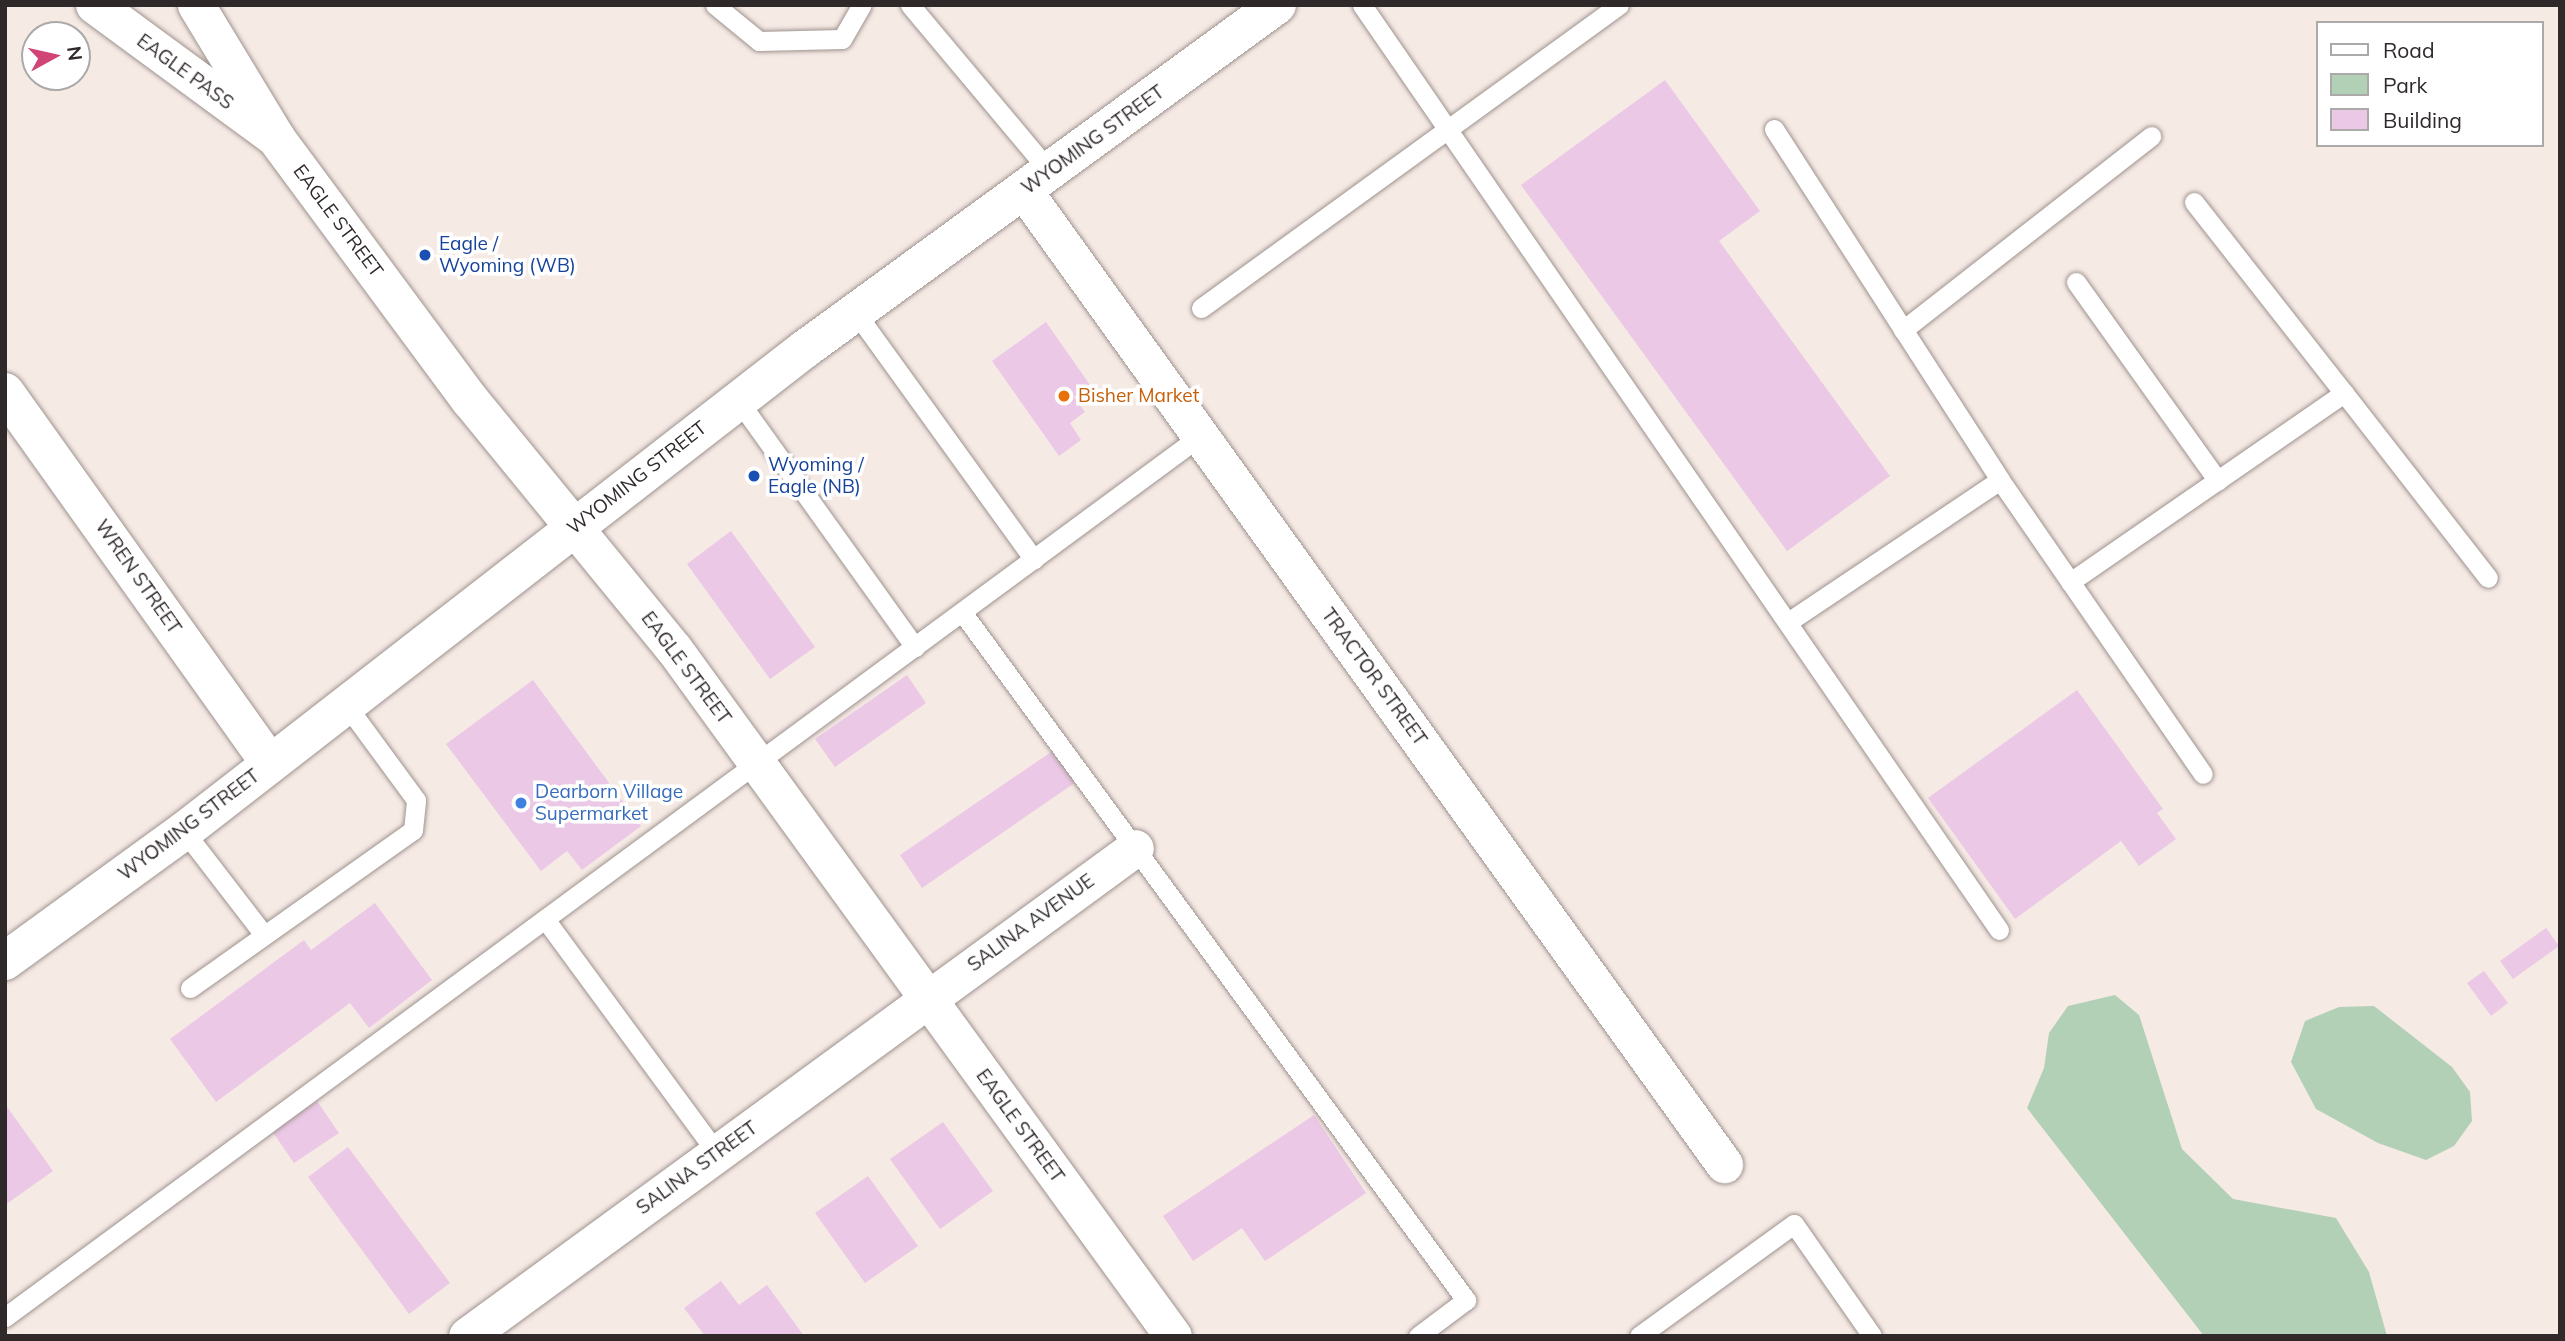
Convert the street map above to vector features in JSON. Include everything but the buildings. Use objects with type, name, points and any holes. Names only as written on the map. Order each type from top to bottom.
[{"type":"main road","name":"EAGLE PASS","points":[[95,5],[276,138]]},
{"type":"main road","name":"WYOMING STREET","points":[[8,951],[184,831],[738,400],[1277,5]]},
{"type":"main road","name":"EAGLE STREET","points":[[276,138],[470,400],[574,527]]},
{"type":"main road","name":"WREN STREET","points":[[6,396],[270,763]]},
{"type":"street","name":"EAGLE STREET","points":[[198,6],[276,138]]},
{"type":"street","name":"TRACTOR STREET","points":[[1037,181],[1200,436],[1724,1164]]},
{"type":"street","name":"EAGLE STREET","points":[[574,527],[674,649],[1172,1336]]},
{"type":"street","name":"SALINA AVENUE","points":[[928,999],[1135,848]]},
{"type":"street","name":"SALINA STREET","points":[[467,1336],[928,999]]},
{"type":"lane","points":[[715,5],[759,41],[842,39],[862,5]]},
{"type":"lane","points":[[910,5],[1037,181]]},
{"type":"lane","points":[[1362,5],[1789,621],[1999,930]]},
{"type":"lane","points":[[1201,308],[1445,128],[1619,5]]},
{"type":"lane","points":[[1774,129],[2000,480],[2203,774]]},
{"type":"lane","points":[[1903,330],[2151,136]]},
{"type":"lane","points":[[2194,202],[2488,578]]},
{"type":"lane","points":[[2076,282],[2218,481]]},
{"type":"lane","points":[[856,313],[1034,560]]},
{"type":"lane","points":[[2070,582],[2344,394]]},
{"type":"lane","points":[[738,400],[915,647]]},
{"type":"lane","points":[[5,1317],[1200,436]]},
{"type":"lane","points":[[1789,621],[2000,480]]},
{"type":"lane","points":[[962,612],[1466,1300],[1418,1336]]},
{"type":"lane","points":[[190,988],[413,830],[416,800],[347,706]]},
{"type":"lane","points":[[184,831],[264,935]]},
{"type":"lane","points":[[545,919],[717,1153]]},
{"type":"lane","points":[[1640,1336],[1794,1224],[1872,1336]]},
{"type":"green space","points":[[2115,995],[2139,1015],[2182,1149],[2233,1199],[2336,1218],[2369,1272],[2387,1336],[2204,1336],[2027,1108],[2044,1068],[2049,1033],[2068,1006]]},
{"type":"green space","points":[[2374,1006],[2452,1067],[2470,1092],[2472,1121],[2454,1146],[2426,1160],[2378,1143],[2316,1109],[2291,1062],[2305,1021],[2339,1007]]},
{"type":"place","name":"Eagle / Wyoming (WB)","points":[[425,255]]},
{"type":"place","name":"Bisher Market","points":[[1064,396]]},
{"type":"place","name":"Wyoming / Eagle (NB)","points":[[754,476]]},
{"type":"place","name":"Dearborn Village Supermarket","points":[[521,803]]}]
